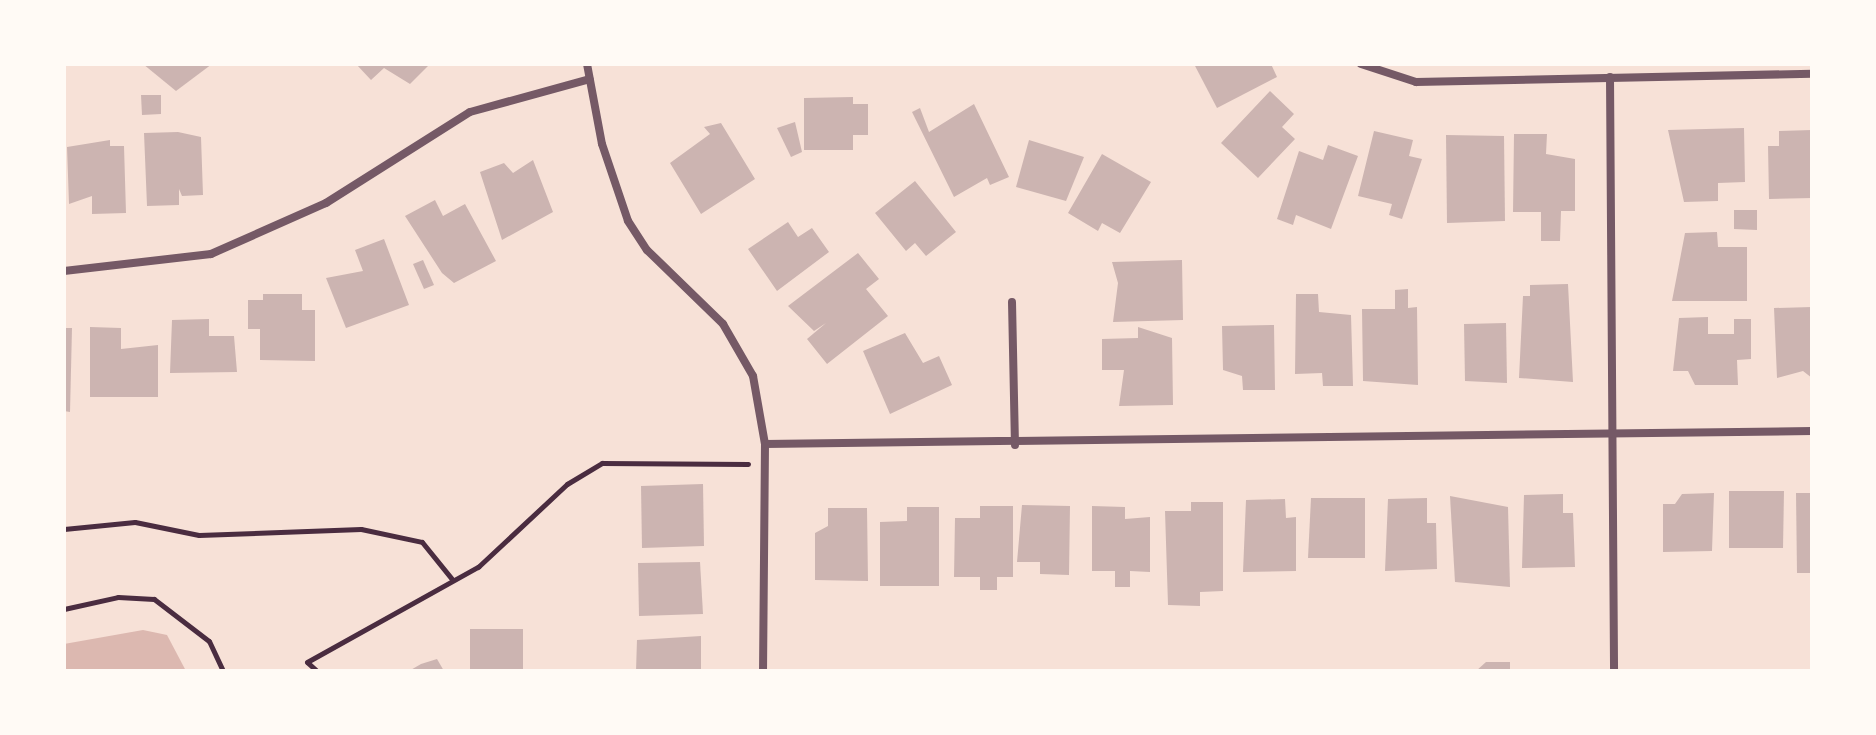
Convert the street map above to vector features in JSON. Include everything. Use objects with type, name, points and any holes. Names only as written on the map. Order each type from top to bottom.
[{"type":"street","points":[[587,64],[613,188],[628,221],[740,346],[765,444],[763,671]]},
{"type":"street","points":[[1361,64],[1416,82],[1812,74]]},
{"type":"street","points":[[1610,77],[1614,671]]},
{"type":"street","points":[[64,271],[150,267],[222,251],[326,203],[470,112],[590,79]]},
{"type":"street","points":[[1012,302],[1015,445]]},
{"type":"street","points":[[765,444],[1015,445],[1812,431]]},
{"type":"path","points":[[317,671],[307,662],[478,567],[567,484],[602,463],[765,463]]},
{"type":"path","points":[[64,529],[135,522],[199,535],[361,529],[422,542],[452,579]]},
{"type":"path","points":[[64,609],[118,597],[154,599],[209,641],[223,671]]},
{"type":"shaded area","points":[[143,630],[167,635],[186,671],[64,671],[64,644]]},
{"type":"building","points":[[143,64],[212,64],[176,91]]},
{"type":"building","points":[[356,64],[430,64],[410,84],[384,68],[371,80]]},
{"type":"building","points":[[1194,64],[1271,64],[1277,77],[1217,108]]},
{"type":"building","points":[[1270,91],[1294,114],[1282,127],[1295,139],[1258,178],[1221,143]]},
{"type":"building","points":[[141,95],[161,95],[161,114],[142,115]]},
{"type":"building","points":[[853,97],[853,104],[868,104],[868,135],[853,135],[853,150],[804,150],[804,98]]},
{"type":"building","points":[[974,104],[1009,177],[990,185],[987,178],[954,197],[912,112],[920,108],[929,132]]},
{"type":"building","points":[[795,122],[802,152],[791,157],[777,128]]},
{"type":"building","points":[[721,123],[755,179],[701,214],[670,163],[710,134],[704,127]]},
{"type":"building","points":[[1744,128],[1745,182],[1718,183],[1718,201],[1684,202],[1668,130]]},
{"type":"building","points":[[1812,130],[1812,198],[1769,199],[1768,146],[1779,146],[1779,131]]},
{"type":"building","points":[[1374,131],[1413,140],[1409,156],[1422,159],[1402,219],[1389,215],[1392,204],[1358,196]]},
{"type":"building","points":[[178,132],[201,137],[203,195],[182,196],[179,189],[179,205],[147,206],[144,133]]},
{"type":"building","points":[[1514,134],[1547,134],[1546,154],[1575,159],[1575,211],[1561,211],[1560,241],[1541,241],[1541,212],[1513,212]]},
{"type":"building","points":[[1446,135],[1504,136],[1505,221],[1447,223]]},
{"type":"building","points":[[110,140],[110,146],[124,146],[126,213],[92,214],[92,196],[69,204],[67,147]]},
{"type":"building","points":[[1029,140],[1084,157],[1066,201],[1016,187]]},
{"type":"building","points":[[1328,145],[1358,156],[1331,229],[1296,215],[1293,225],[1277,219],[1299,151],[1323,160]]},
{"type":"building","points":[[1102,154],[1151,182],[1120,233],[1102,223],[1098,231],[1068,213]]},
{"type":"building","points":[[533,160],[553,212],[502,240],[480,172],[504,163],[513,173]]},
{"type":"building","points":[[915,181],[956,232],[926,256],[915,243],[906,251],[875,213]]},
{"type":"building","points":[[435,200],[443,216],[465,204],[496,261],[454,283],[442,273],[405,216]]},
{"type":"building","points":[[1734,210],[1757,210],[1757,230],[1734,229]]},
{"type":"building","points":[[788,222],[798,237],[812,228],[829,252],[777,291],[748,249]]},
{"type":"building","points":[[1717,232],[1718,247],[1747,247],[1747,301],[1672,301],[1685,233]]},
{"type":"building","points":[[384,239],[409,305],[346,328],[326,278],[363,271],[355,250]]},
{"type":"building","points":[[858,253],[879,279],[866,289],[888,316],[827,364],[807,339],[826,323],[814,331],[788,306]]},
{"type":"building","points":[[423,260],[434,285],[424,289],[413,264]]},
{"type":"building","points":[[1182,260],[1183,320],[1113,322],[1118,283],[1112,262]]},
{"type":"building","points":[[1568,284],[1573,382],[1519,378],[1523,296],[1530,296],[1530,285]]},
{"type":"building","points":[[1408,289],[1408,308],[1417,307],[1418,385],[1363,381],[1362,309],[1395,309],[1395,290]]},
{"type":"building","points":[[263,294],[302,294],[302,310],[315,310],[315,361],[260,360],[260,329],[248,329],[248,300],[263,300]]},
{"type":"building","points":[[1296,294],[1318,294],[1319,312],[1351,315],[1353,386],[1323,386],[1322,373],[1295,374]]},
{"type":"building","points":[[1812,307],[1812,378],[1803,371],[1777,378],[1774,308]]},
{"type":"building","points":[[1708,317],[1708,334],[1734,334],[1734,319],[1751,319],[1751,359],[1737,360],[1738,385],[1695,385],[1688,371],[1673,371],[1679,318]]},
{"type":"building","points":[[209,319],[209,336],[234,336],[237,372],[170,373],[172,320]]},
{"type":"building","points":[[1506,323],[1507,383],[1465,381],[1464,324]]},
{"type":"building","points":[[1274,325],[1275,390],[1243,390],[1242,376],[1223,370],[1222,326]]},
{"type":"building","points":[[90,327],[121,328],[121,349],[158,345],[158,397],[90,397]]},
{"type":"building","points":[[1138,327],[1172,338],[1173,405],[1119,406],[1124,370],[1102,370],[1102,339],[1138,338]]},
{"type":"building","points":[[64,328],[72,328],[70,412],[64,411]]},
{"type":"building","points":[[905,333],[923,363],[939,356],[952,385],[890,414],[863,351]]},
{"type":"building","points":[[703,484],[704,546],[642,548],[641,486]]},
{"type":"building","points":[[1729,491],[1784,491],[1783,548],[1729,548]]},
{"type":"building","points":[[1714,493],[1712,551],[1663,552],[1663,504],[1675,504],[1682,494]]},
{"type":"building","points":[[1796,493],[1812,493],[1812,573],[1797,573]]},
{"type":"building","points":[[1563,494],[1563,513],[1573,513],[1575,567],[1522,568],[1524,495]]},
{"type":"building","points":[[1450,496],[1508,507],[1510,587],[1455,582]]},
{"type":"building","points":[[1311,498],[1365,498],[1365,558],[1308,558]]},
{"type":"building","points":[[1427,498],[1427,523],[1436,523],[1437,569],[1385,571],[1388,499]]},
{"type":"building","points":[[1285,499],[1286,518],[1296,517],[1296,571],[1243,572],[1246,500]]},
{"type":"building","points":[[1191,502],[1223,502],[1223,591],[1200,592],[1200,606],[1168,605],[1165,511],[1191,511]]},
{"type":"building","points":[[1022,505],[1070,506],[1069,575],[1040,574],[1040,562],[1017,562]]},
{"type":"building","points":[[980,506],[1013,506],[1013,577],[997,577],[997,590],[980,590],[980,577],[954,577],[955,518],[980,518]]},
{"type":"building","points":[[1092,506],[1125,507],[1125,519],[1150,517],[1150,572],[1130,571],[1130,587],[1115,587],[1115,571],[1092,571]]},
{"type":"building","points":[[907,507],[939,507],[939,586],[880,586],[880,522],[907,521]]},
{"type":"building","points":[[828,508],[867,508],[868,581],[815,580],[815,533],[828,526]]},
{"type":"building","points":[[700,562],[703,614],[639,616],[638,563]]},
{"type":"building","points":[[470,629],[523,629],[523,671],[470,671]]},
{"type":"building","points":[[701,636],[701,671],[636,671],[637,640]]},
{"type":"building","points":[[437,659],[444,671],[409,671],[421,664]]},
{"type":"building","points":[[1486,662],[1510,662],[1510,671],[1476,671]]}]
